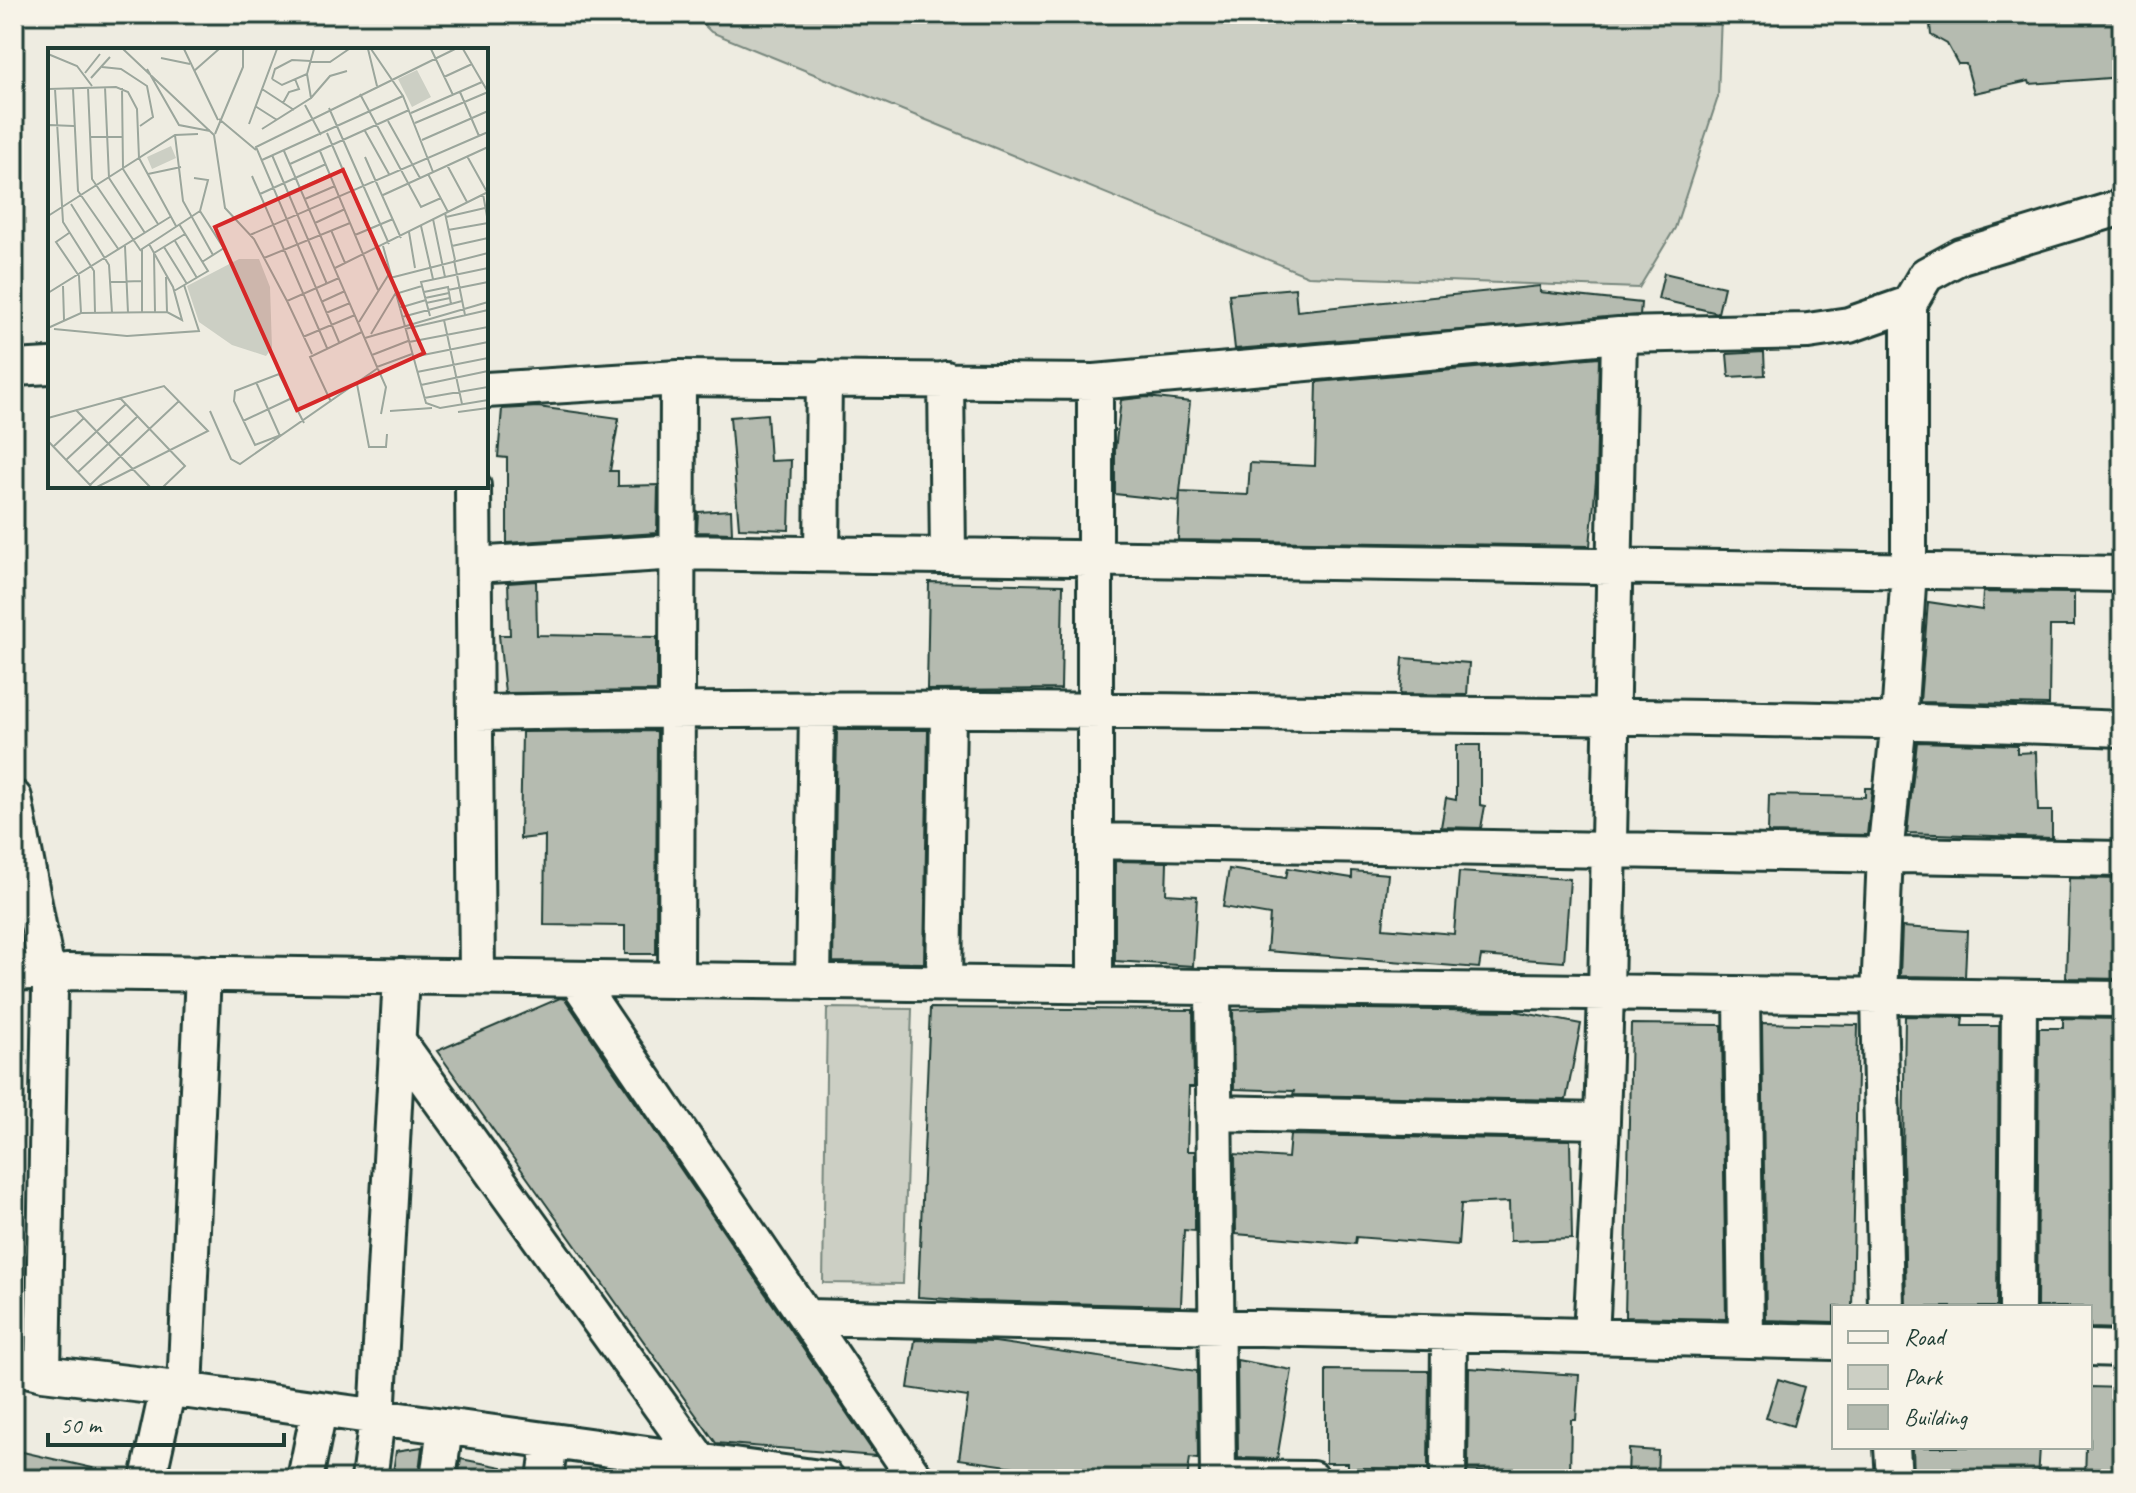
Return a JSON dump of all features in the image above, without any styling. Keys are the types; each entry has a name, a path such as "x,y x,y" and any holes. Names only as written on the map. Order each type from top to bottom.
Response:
{"street":[{"path":"1886,1305 1879,996 1885,855 1899,720 1909,570 1909,304 1926,275 1961,256 2122,207"},
{"path":"488,390 678,378 1095,382 1619,335 1808,331 1849,325 1909,304"},
{"path":"1591,1336 1606,992 1619,335"},
{"path":"14,368 48,366"},
{"path":"676,980 678,378"},
{"path":"822,554 824,378"},
{"path":"946,379 948,556"},
{"path":"1095,382 1095,986"},
{"path":"473,488 477,977"},
{"path":"474,565 678,552 2122,574"},
{"path":"475,713 677,709 1095,710 1899,720 2122,729"},
{"path":"813,982 817,709"},
{"path":"944,983 948,710"},
{"path":"14,798 37,978 28,1370 550,1441 699,1470 827,1479"},
{"path":"1095,841 2122,859"},
{"path":"37,978 56,978 66,972 203,973 2122,999"},
{"path":"148,1479 177,1389 203,973"},
{"path":"369,1479 377,1419 401,976"},
{"path":"576,979 916,1479"},
{"path":"1213,987 1218,1478 1312,1479"},
{"path":"1742,994 1746,1340"},
{"path":"2017,1305 2019,998"},
{"path":"398,1041 699,1470"},
{"path":"1214,1113 1602,1121"},
{"path":"807,1317 1832,1342"},
{"path":"1448,1479 1449,1333"},
{"path":"2092,1348 2122,1349"},
{"path":"305,1479 319,1410"},
{"path":"438,1479 445,1427"},
{"path":"545,1479 550,1441"},
{"path":"1892,1449 1894,1479"}],"green space":[{"path":"693,14 1721,14 1718,97 1675,228 1639,288 1308,276 711,32"},
{"path":"827,1008 912,1009 903,1284 823,1283"}],"building":[{"path":"1929,14 2122,14 2122,77 2030,84 2029,81 1974,93 1966,64 1958,64 1947,44 1931,35"},
{"path":"1664,273 1724,287 1718,313 1658,299"},
{"path":"1540,286 1540,292 1641,303 1640,315 1235,349 1229,294 1295,288 1297,311"},
{"path":"1764,352 1765,375 1729,377 1727,354"},
{"path":"1599,357 1596,480 1590,546 1178,540 1180,493 1179,501 1115,494 1115,450 1121,400 1147,397 1190,402 1180,492 1248,495 1250,463 1315,466 1317,382"},
{"path":"538,407 619,418 610,471 618,471 618,486 658,485 657,533 507,543 507,458 498,457 502,409"},
{"path":"767,414 770,461 791,460 789,530 739,528 730,417"},
{"path":"731,510 732,533 697,532 698,512"},
{"path":"536,581 537,635 657,637 657,691 505,693 499,635 510,635 508,583"},
{"path":"929,582 1063,585 1061,689 927,690"},
{"path":"1983,592 2074,593 2074,626 2050,626 2049,705 1920,702 1928,602 1982,610"},
{"path":"1403,658 1469,663 1467,695 1400,694"},
{"path":"837,730 928,730 924,963 833,962"},
{"path":"657,731 656,954 625,954 625,926 544,925 545,836 520,839 522,732"},
{"path":"1917,742 2017,745 2017,753 2036,752 2038,811 2052,811 2052,838 1907,833"},
{"path":"1456,745 1480,745 1480,805 1485,806 1481,828 1441,827 1446,798 1456,800"},
{"path":"1865,788 1872,788 1867,835 1768,833 1769,795 1865,797"},
{"path":"1115,861 1167,862 1166,894 1197,896 1193,966 1115,961"},
{"path":"1288,868 1352,878 1352,871 1388,874 1383,928 1454,934 1459,872 1570,879 1564,962 1481,956 1479,968 1267,951 1270,915 1223,907 1229,869 1286,878"},
{"path":"2069,878 2122,879 2122,979 2066,978"},
{"path":"1902,927 1967,931 1965,977 1900,976"},
{"path":"560,998 565,999 876,1456 716,1443 437,1051"},
{"path":"930,1008 1193,1010 1194,1087 1189,1087 1187,1151 1195,1151 1195,1231 1184,1230 1181,1306 918,1297"},
{"path":"1233,1010 1514,1011 1581,1024 1566,1100 1293,1095 1294,1091 1234,1089"},
{"path":"1905,1016 1963,1017 1962,1026 1999,1026 1997,1305 1906,1305 1903,1153"},
{"path":"2063,1018 2122,1019 2122,1329 2092,1328 2092,1305 2037,1305 2039,1028 2063,1028"},
{"path":"1762,1023 1858,1025 1852,1305 1832,1305 1832,1322 1766,1320"},
{"path":"1631,1024 1722,1025 1726,1319 1625,1317"},
{"path":"1290,1135 1570,1140 1572,1239 1510,1241 1509,1202 1461,1204 1458,1245 1356,1237 1355,1244 1236,1234 1235,1154 1288,1158"},
{"path":"915,1340 995,1342 1197,1371 1198,1459 1190,1458 1187,1479 1100,1479 959,1459 968,1397 908,1388"},
{"path":"1237,1360 1292,1370 1277,1459 1238,1458"},
{"path":"1469,1368 1579,1375 1576,1420 1571,1420 1570,1475 1468,1471"},
{"path":"1326,1370 1429,1371 1428,1469 1348,1468 1348,1463 1326,1463"},
{"path":"1778,1379 1804,1387 1793,1426 1766,1418"},
{"path":"2092,1387 2122,1388 2122,1479 2085,1479 2086,1449 2092,1449"},
{"path":"422,1447 418,1479 392,1479 396,1451"},
{"path":"1629,1449 1658,1451 1657,1479 1628,1477"},
{"path":"1913,1449 2040,1449 2038,1479 1914,1479"},
{"path":"14,1450 97,1469 96,1479 14,1479"},
{"path":"461,1459 502,1467 501,1479 458,1479"}]}
